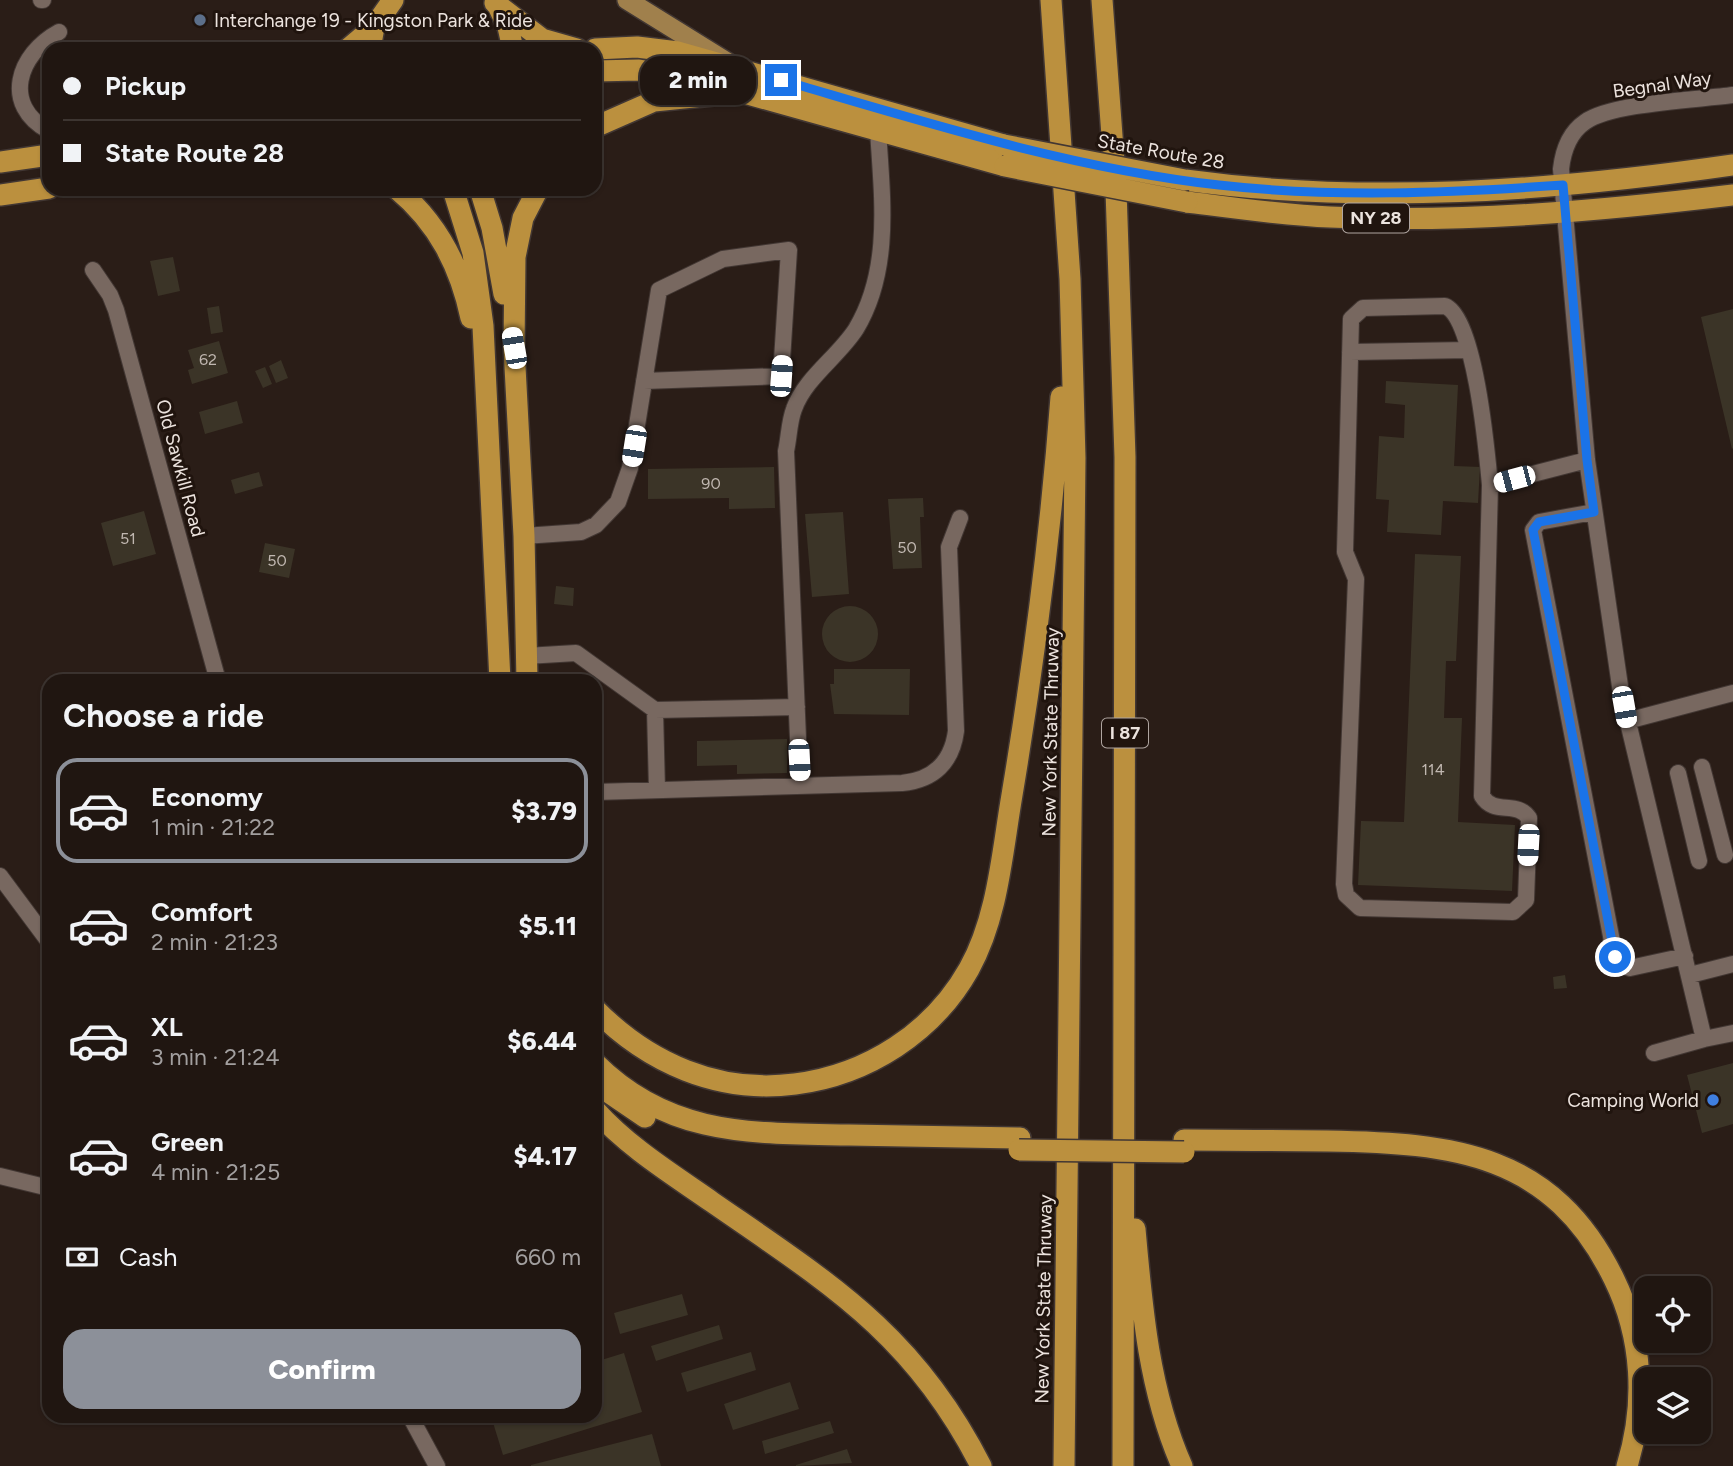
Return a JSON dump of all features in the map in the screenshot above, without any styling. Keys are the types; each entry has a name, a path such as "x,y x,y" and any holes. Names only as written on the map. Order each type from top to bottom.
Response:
{"highway":[{"name":"New York State Thruway","path":"1051,0 1070,279 1075,548 1064,1466"},
{"name":"I 87","path":"1102,0 1116,202 1124,444 1123,1466"},
{"path":"494,1 508,27 511,42"},
{"path":"494,1 542,39 553,42"},
{"path":"354,42 381,11"},
{"path":"372,42 381,11"},
{"name":"State Route 28","path":"602,49 657,49 737,67 1004,155 1187,202 1281,214 1368,218 1565,211 1733,195"},
{"name":"State Route 28","path":"602,71 658,72 751,94 878,131 1004,155 1185,180 1294,190 1401,192 1563,185 1733,166"},
{"path":"602,124 654,101 692,95 751,94"},
{"path":"0,162 42,156"},
{"path":"0,195 42,189"},
{"path":"404,196 434,227 454,261 471,316 488,412"},
{"path":"455,196 467,229 478,278 488,412 500,674"},
{"path":"482,196 492,228 514,348"},
{"path":"527,674 524,536 514,348 517,240 523,218 534,196"},
{"path":"602,1016 626,1038 682,1070 729,1083 782,1086 833,1076 889,1052 935,1014 969,968 991,912 1029,690 1054,491 1070,279"},
{"path":"602,1069 621,1085 665,1112 723,1130 1019,1144"},
{"path":"1123,1079 1139,1277 1149,1348 1160,1402 1182,1466"},
{"path":"602,1088 637,1113 688,1135 718,1142 778,1147 1019,1144 1433,1145 1458,1150 1503,1166 1561,1206 1593,1242 1607,1265 1628,1312 1640,1385 1634,1438 1627,1466"},
{"path":"602,1116 642,1152 821,1278 872,1318 934,1387 981,1466"},
{"path":"1184,1146 1431,1158 1486,1173 1536,1201 1583,1250 1596,1271 1616,1316 1622,1339 1627,1385 1622,1435 1614,1466"}],"main road":[{"path":"627,0 737,67"}],"street":[{"path":"44,42 59,32"},
{"path":"42,43 33,49 21,75 24,106 42,127"},
{"name":"Begnal Way","path":"1704,1039 1626,721 1587,460 1565,211 1563,154 1575,130 1585,121 1615,111 1733,95"},
{"path":"800,786 786,451 794,410 802,394 844,347 872,296 880,264 883,210 878,131"},
{"path":"524,536 580,532 596,525 618,502 630,468 659,290 723,259 789,250 781,376"},
{"name":"Old Sawkill Road","path":"93,270 110,295 116,310 216,674"},
{"path":"1445,306 1457,315 1469,349 1487,448 1490,485 1482,796 1487,804 1495,808 1525,811 1529,818 1526,900 1513,912 1360,908 1352,904 1346,895 1344,884 1356,579 1345,552 1350,352 1351,319 1363,308 1445,306"},
{"path":"1350,352 1469,349"},
{"path":"644,381 781,376 802,394"},
{"path":"1490,485 1587,460"},
{"path":"1594,512 1539,522 1533,530 1615,957 1619,964 1630,968 1685,956"},
{"path":"602,792 916,782 929,776 949,757 956,731 950,547 960,518"},
{"path":"526,656 576,653 655,710 797,707"},
{"path":"1626,721 1733,693"},
{"path":"655,710 657,790"},
{"path":"1702,767 1725,855"},
{"path":"1678,772 1699,861"},
{"path":"0,876 42,933"},
{"path":"1690,975 1733,964"},
{"path":"1654,1053 1733,1033"},
{"path":"0,1176 42,1186"},
{"path":"414,1423 437,1466"}],"building":[{"path":"173,257 180,291 158,296 150,261"},
{"path":"219,306 223,332 211,334 207,308"},
{"path":"1733,309 1733,448 1732,449 1701,317"},
{"path":"219,341 228,373 192,384 188,370 194,368 188,350"},
{"path":"281,360 288,378 276,383 269,366"},
{"path":"265,367 272,384 263,388 255,371"},
{"path":"1386,381 1458,385 1454,466 1480,467 1478,503 1443,501 1441,535 1387,532 1389,500 1376,499 1379,436 1404,438 1405,405 1385,403"},
{"path":"237,401 243,423 205,434 199,412"},
{"path":"774,467 775,508 729,509 729,498 648,499 648,469"},
{"path":"259,472 263,486 235,494 231,480"},
{"path":"923,498 924,517 920,517 922,568 893,569 888,499"},
{"path":"144,511 156,554 113,566 101,523"},
{"path":"843,512 849,594 812,597 805,514"},
{"path":"265,543 295,549 289,578 259,572"},
{"path":"1415,554 1461,556 1456,661 1446,661 1444,718 1462,718 1458,822 1515,825 1512,891 1358,885 1361,821 1404,822"},
{"path":"556,586 574,588 573,606 554,604"},
{"path":"850,606 861,608 870,614 876,623 876,645 870,654 861,660 850,662 839,660 830,654 824,645 822,634 824,623 830,614 839,608"},
{"path":"834,669 910,669 909,715 834,714 830,684 834,684"},
{"path":"787,739 787,773 737,774 737,765 697,766 697,741"},
{"path":"1565,975 1567,988 1554,989 1553,977"},
{"name":"Camping World","path":"1733,1063 1733,1124 1702,1133 1687,1075"},
{"path":"682,1294 688,1315 620,1334 614,1313"},
{"path":"719,1325 723,1339 656,1361 651,1346"},
{"path":"751,1352 756,1370 687,1392 681,1373"},
{"path":"624,1353 642,1412 503,1455 493,1423 602,1423 602,1360"},
{"path":"790,1382 799,1409 733,1430 724,1404"},
{"path":"830,1421 834,1433 765,1454 762,1441"},
{"path":"652,1434 661,1466 531,1466 531,1465"},
{"path":"847,1449 852,1463 796,1466 796,1465"}],"place":[{"name":"Interchange 19 - Kingston Park & Ride","path":"200,20"},
{"name":"Camping World","path":"1713,1100"}],"route":[{"path":"781,80 1004,145 1221,185 1294,190 1401,192 1487,191 1563,185 1594,512 1539,522 1533,530 1615,957"}]}
